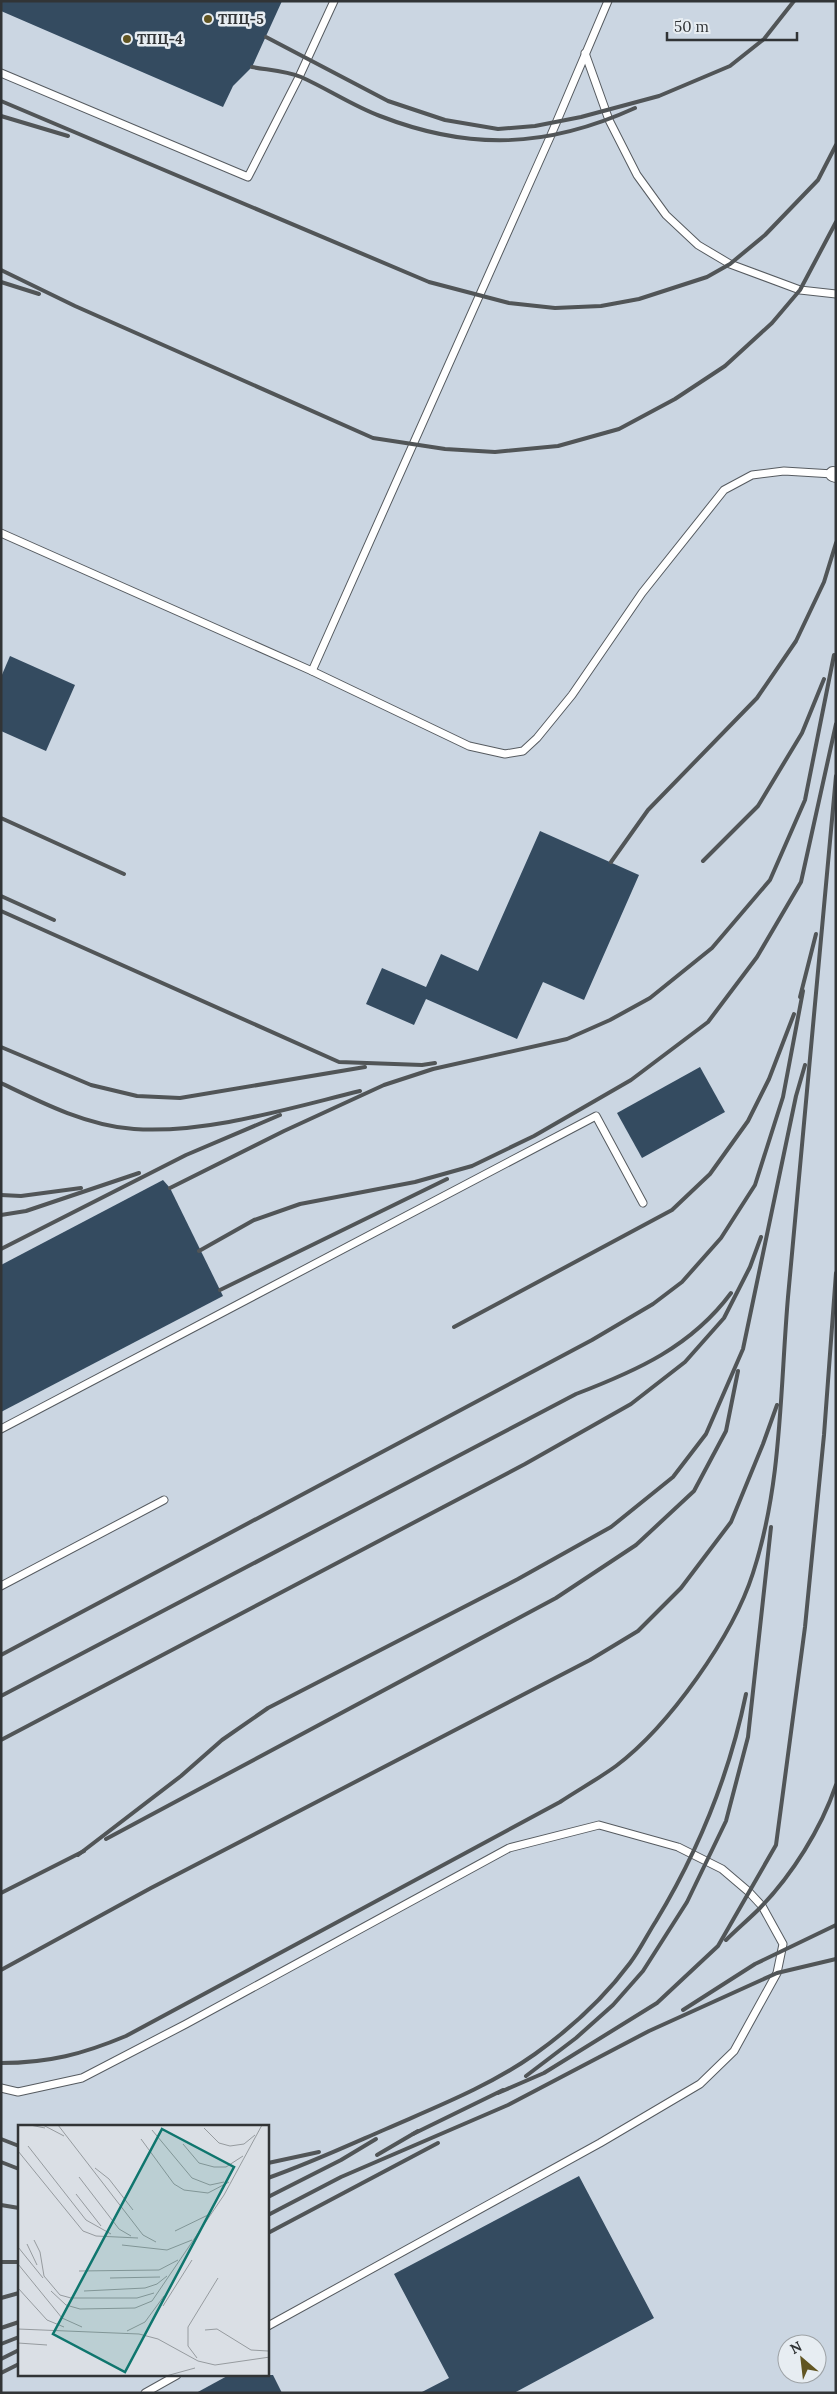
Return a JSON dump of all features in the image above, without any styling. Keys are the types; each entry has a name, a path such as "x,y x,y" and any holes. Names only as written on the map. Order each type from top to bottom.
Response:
{"lane":[{"path":"1,73 248,177 299,77 334,1"},
{"path":"312,671 547,144 608,1"},
{"path":"585,53 609,120 637,175 666,214 698,245 730,264 800,290 836,294"},
{"path":"1,533 312,671 469,746 504,754 524,751 572,695 642,593 724,490 752,475 784,471 834,474"},
{"path":"1,1429 596,1116 643,1203"},
{"path":"1,1586 164,1500"},
{"path":"1,2088 18,2092 82,2078 186,2024 509,1848 599,1825 693,1853 722,1869 762,1906 783,1944 777,1973 734,2052 700,2084 600,2143 269,2325"},
{"path":"145,2393 175,2376"}],"shaded area":[{"path":"1,1 836,1 836,2393 1,2393"}],"building":[{"name":"ТПЦ-4","path":"1,1 282,1 252,67 233,86 223,107 1,11"},
{"path":"10,656 75,685 46,751 1,731 1,677"},
{"path":"540,831 639,875 584,1000 543,982 517,1039 426,999 414,1025 366,1004 382,968 426,987 441,954 478,971"},
{"path":"700,1067 725,1112 642,1158 617,1113"},
{"path":"163,1180 170,1188 223,1296 1,1412 1,1265"},
{"path":"579,2176 654,2318 514,2393 420,2393 449,2378 394,2274"},
{"path":"273,2375 282,2393 196,2393 227,2376"}],"railway":[{"path":"266,37 388,101 445,120 498,129 535,126 581,117 659,96 730,66 764,39 794,1"},
{"path":"252,67 301,77 370,112 413,127 445,135 477,139 508,140 571,131 635,108"},
{"path":"1,101 429,282 509,303 555,308 601,306 639,299 707,277 730,264 765,235 818,180 836,145"},
{"path":"1,116 68,136"},
{"path":"1,270 75,306 373,438 445,449 495,452 558,446 619,429 675,399 725,366 772,323 800,290 836,222"},
{"path":"1,282 39,294"},
{"path":"611,862 648,810 757,698 796,641 824,582 836,543"},
{"path":"170,1188 284,1131 384,1085 433,1069 567,1039 610,1020 650,998 712,948 770,880 805,800 834,655"},
{"path":"703,861 758,806 802,733 824,679"},
{"path":"199,1251 254,1220 300,1204 415,1182 472,1166 534,1136 631,1080 708,1022 757,957 801,882 836,724"},
{"path":"1,2063 18,2063 65,2056 95,2048 126,2036 560,1802 609,1771 636,1749 677,1704 715,1651 744,1598 753,1573 763,1539 775,1471 788,1297 836,776"},
{"path":"1,818 124,874"},
{"path":"1,896 54,920"},
{"path":"1,911 339,1062 422,1065 435,1063"},
{"path":"800,997 816,934"},
{"path":"1,1655 592,1340 653,1304 682,1282 721,1238 755,1185 783,1097 803,991"},
{"path":"454,1327 672,1210 710,1174 748,1121 769,1079 794,1014"},
{"path":"1,1047 91,1085 137,1096 180,1098 365,1067"},
{"path":"78,1855 181,1776 222,1740 268,1708 518,1579 611,1527 673,1477 706,1434 743,1349 796,1096 805,1065"},
{"path":"1,1083 49,1106 100,1123 134,1129 162,1130 219,1124 277,1112 360,1091"},
{"path":"1,1249 186,1155 280,1115"},
{"path":"1,1215 26,1211 139,1173"},
{"path":"220,1290 447,1179"},
{"path":"1,1195 21,1196 81,1188"},
{"path":"1,1740 525,1464 631,1404 685,1362 724,1318 750,1267 761,1237"},
{"path":"498,2093 544,2073 657,2003 718,1946 776,1845 805,1627 824,1435 836,1273"},
{"path":"1,1696 576,1394 620,1376 661,1355 680,1343 698,1328 731,1293"},
{"path":"106,1839 556,1598 636,1545 694,1491 726,1431 738,1371"},
{"path":"1,1970 151,1888 590,1660 638,1631 681,1588 731,1522 777,1405"},
{"path":"526,2076 576,2038 613,2005 643,1971 687,1902 726,1821 748,1737 771,1527"},
{"path":"269,2178 313,2161 462,2095 500,2076 535,2054 598,2001 637,1953 686,1867 711,1812 731,1754 746,1694"},
{"path":"726,1940 772,1895 794,1866 814,1835 836,1785"},
{"path":"1,1893 84,1851"},
{"path":"683,2010 755,1964 836,1925"},
{"path":"269,2214 341,2177 508,2105 649,2031 777,1973 836,1959"},
{"path":"413,2134 503,2090"},
{"path":"377,2155 418,2131"},
{"path":"1,2139 18,2146"},
{"path":"269,2196 341,2160 376,2139"},
{"path":"269,2232 438,2143"},
{"path":"269,2163 319,2152"},
{"path":"1,2162 18,2169"},
{"path":"1,2205 18,2208"},
{"path":"1,2262 18,2262"},
{"path":"1,2298 18,2293"},
{"path":"1,2328 18,2322"},
{"path":"1,2344 18,2337"},
{"path":"1,2359 18,2350"},
{"path":"1,2373 18,2364"}],"place":[{"name":"ТПЦ-5","path":"208,19"},
{"name":"ТПЦ-4","path":"127,39"}]}
